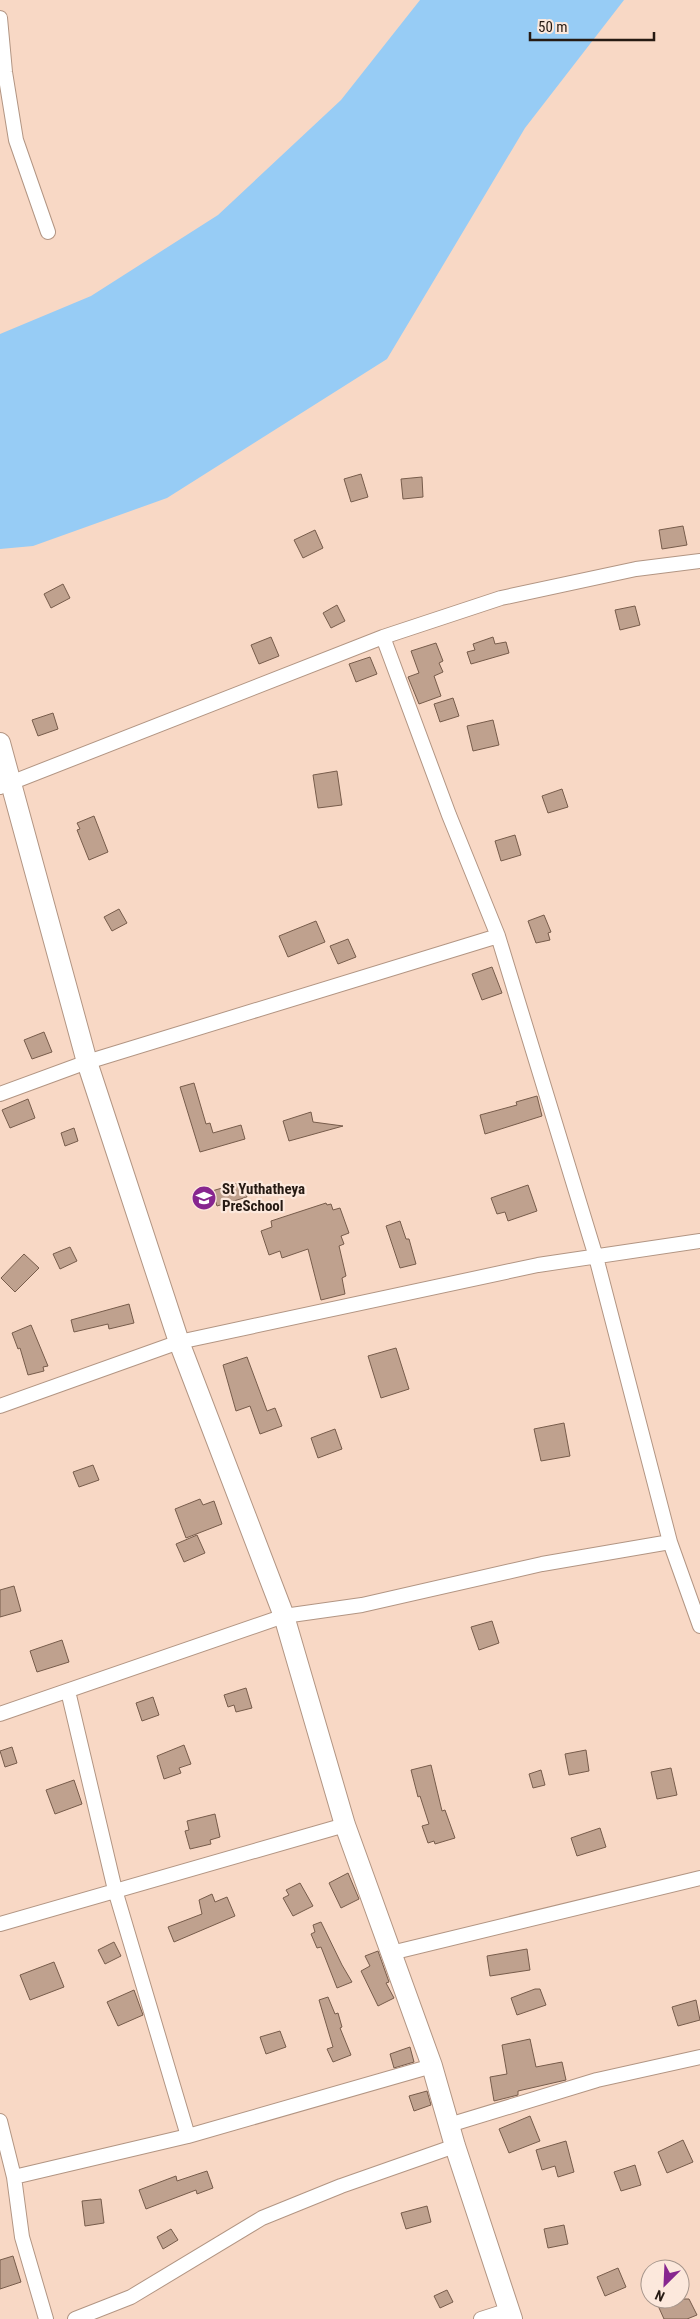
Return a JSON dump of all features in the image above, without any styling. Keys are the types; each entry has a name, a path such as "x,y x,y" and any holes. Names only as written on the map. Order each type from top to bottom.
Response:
{"street":[{"path":"0,18 5,72 16,140 48,232"},
{"path":"5,784 383,637 501,598 636,569 700,561"},
{"path":"383,637 449,815 498,936 596,1258 670,1542 700,1626"},
{"path":"0,743 5,784 87,1062 179,1342 284,1616 345,1825 432,2066 455,2146 511,2315 480,2319"},
{"path":"0,1094 87,1062 498,936"},
{"path":"0,1406 179,1342 538,1265 596,1258 700,1241"},
{"path":"0,1714 284,1616 362,1605 542,1564 670,1542"},
{"path":"68,1691 115,1890 188,2136"},
{"path":"0,1924 345,1825"},
{"path":"391,1953 700,1878"},
{"path":"449,2125 597,2080 700,2057"},
{"path":"14,2177 188,2136 432,2066"},
{"path":"0,2121 14,2177 22,2237 46,2319"},
{"path":"75,2319 131,2297 262,2218 341,2186 455,2146"}],"water":[{"path":"420,0 624,0 525,128 387,359 167,498 33,546 0,549 0,334 91,296 218,215 341,100"}],"building":[{"path":"361,474 368,497 351,502 344,479"},
{"path":"422,477 423,497 403,499 401,479"},
{"path":"683,526 687,545 662,549 659,530"},
{"path":"315,530 323,548 303,558 294,540"},
{"path":"63,584 70,598 51,608 44,594"},
{"path":"337,605 345,621 331,628 323,613"},
{"path":"635,606 640,625 620,630 615,610"},
{"path":"271,637 279,656 259,664 251,645"},
{"path":"493,637 495,644 506,642 509,653 471,664 467,652 475,650 473,644"},
{"path":"436,643 443,661 439,663 443,672 434,676 441,696 419,704 408,677 419,673 411,651"},
{"path":"370,657 377,674 356,682 349,664"},
{"path":"453,698 459,716 440,722 434,704"},
{"path":"53,713 58,729 38,736 32,720"},
{"path":"493,720 499,745 473,751 467,726"},
{"path":"337,771 342,805 318,808 313,775"},
{"path":"562,789 568,807 548,813 542,796"},
{"path":"94,816 108,852 89,860 77,830 80,829 77,823"},
{"path":"515,835 521,855 501,861 495,841"},
{"path":"119,909 127,923 112,931 104,917"},
{"path":"544,915 551,932 548,933 550,940 536,943 528,921"},
{"path":"316,921 325,942 288,957 279,936"},
{"path":"348,939 356,957 338,964 330,946"},
{"path":"492,967 502,993 482,1000 472,974"},
{"path":"44,1032 52,1052 32,1059 24,1040"},
{"path":"194,1083 206,1124 210,1123 213,1133 241,1125 245,1139 200,1152 180,1087"},
{"path":"537,1096 542,1116 485,1134 480,1115 517,1105 516,1102"},
{"path":"28,1099 35,1118 10,1128 2,1110"},
{"path":"311,1112 313,1122 343,1126 289,1141 283,1121"},
{"path":"74,1128 78,1141 65,1146 61,1133"},
{"path":"242,1182 247,1197 217,1206 212,1191"},
{"path":"528,1185 537,1211 508,1221 505,1212 497,1214 491,1198"},
{"path":"326,1203 327,1205 331,1204 333,1210 340,1208 349,1233 341,1236 344,1244 339,1246 346,1276 342,1278 345,1294 321,1300 308,1249 282,1258 280,1251 269,1255 261,1231 272,1227 271,1221"},
{"path":"400,1221 406,1239 409,1239 416,1264 400,1268 386,1226"},
{"path":"70,1247 77,1261 60,1269 53,1254"},
{"path":"24,1254 39,1268 15,1292 1,1278"},
{"path":"129,1304 134,1323 109,1329 108,1324 74,1332 71,1320"},
{"path":"31,1325 48,1366 43,1367 44,1371 28,1375 20,1348 18,1349 12,1333"},
{"path":"396,1348 409,1389 381,1398 368,1356"},
{"path":"247,1357 267,1411 275,1408 282,1426 260,1434 250,1406 236,1411 223,1365"},
{"path":"564,1423 570,1456 541,1461 534,1429"},
{"path":"335,1429 342,1449 318,1458 311,1438"},
{"path":"93,1465 99,1480 79,1487 73,1472"},
{"path":"200,1499 203,1505 214,1501 222,1524 186,1538 175,1509"},
{"path":"197,1535 205,1553 184,1562 176,1544"},
{"path":"14,1586 21,1611 0,1617 0,1590"},
{"path":"492,1621 499,1643 479,1650 471,1627"},
{"path":"62,1640 69,1662 37,1672 30,1651"},
{"path":"246,1688 252,1708 236,1712 234,1705 228,1707 224,1695"},
{"path":"153,1697 159,1715 142,1721 136,1703"},
{"path":"184,1745 191,1764 179,1768 181,1773 164,1779 157,1756"},
{"path":"12,1747 17,1763 5,1767 0,1751"},
{"path":"586,1750 589,1771 569,1775 565,1754"},
{"path":"431,1765 442,1811 445,1810 455,1838 435,1844 434,1841 428,1843 422,1826 429,1824 420,1796 418,1797 411,1770"},
{"path":"671,1768 677,1795 657,1799 651,1772"},
{"path":"541,1770 545,1785 533,1788 529,1774"},
{"path":"74,1780 82,1804 55,1814 46,1790"},
{"path":"215,1814 220,1837 210,1840 211,1844 190,1849 185,1831 189,1830 187,1821"},
{"path":"600,1828 606,1847 577,1856 571,1838"},
{"path":"348,1873 359,1899 341,1908 329,1883"},
{"path":"300,1883 313,1906 293,1916 283,1898 289,1895 286,1890"},
{"path":"212,1894 215,1902 227,1897 235,1916 174,1942 168,1927 202,1914 199,1900"},
{"path":"321,1922 352,1982 337,1988 321,1947 317,1948 311,1934 315,1932 313,1925"},
{"path":"114,1942 121,1956 105,1964 98,1950"},
{"path":"527,1949 530,1970 490,1976 487,1956"},
{"path":"378,1951 389,1982 386,1983 394,1998 378,2006 361,1971 370,1966 365,1956"},
{"path":"54,1962 64,1987 30,2000 20,1975"},
{"path":"540,1989 546,2005 517,2015 511,1998"},
{"path":"134,1990 143,2015 118,2026 107,2002"},
{"path":"328,1997 335,2014 338,2013 342,2027 340,2028 351,2055 333,2062 327,2049 333,2047 319,2000"},
{"path":"696,2000 700,2020 678,2026 672,2007"},
{"path":"280,2031 286,2047 266,2054 260,2037"},
{"path":"530,2039 536,2067 562,2062 566,2080 518,2091 518,2095 494,2101 490,2077 507,2074 502,2045"},
{"path":"410,2047 414,2062 394,2068 390,2054"},
{"path":"427,2091 431,2105 414,2111 409,2096"},
{"path":"530,2116 540,2141 509,2153 499,2129"},
{"path":"683,2140 693,2162 667,2173 658,2152"},
{"path":"566,2141 574,2172 558,2177 555,2166 542,2170 536,2150"},
{"path":"635,2165 641,2185 621,2191 614,2172"},
{"path":"207,2171 213,2188 197,2194 196,2190 146,2209 139,2190 176,2176 177,2181"},
{"path":"101,2199 104,2223 85,2226 82,2201"},
{"path":"427,2206 431,2222 406,2229 401,2213"},
{"path":"564,2225 568,2244 548,2248 544,2229"},
{"path":"171,2229 178,2240 163,2249 157,2237"},
{"path":"13,2256 21,2282 0,2289 0,2260"},
{"path":"618,2268 626,2287 605,2296 597,2277"},
{"path":"447,2290 453,2302 440,2308 434,2296"},
{"path":"690,2301 697,2315 687,2319 664,2319 660,2309 690,2309"}],"place":[{"name":"St Yuthatheya PreSchool","path":"204,1198"}]}
